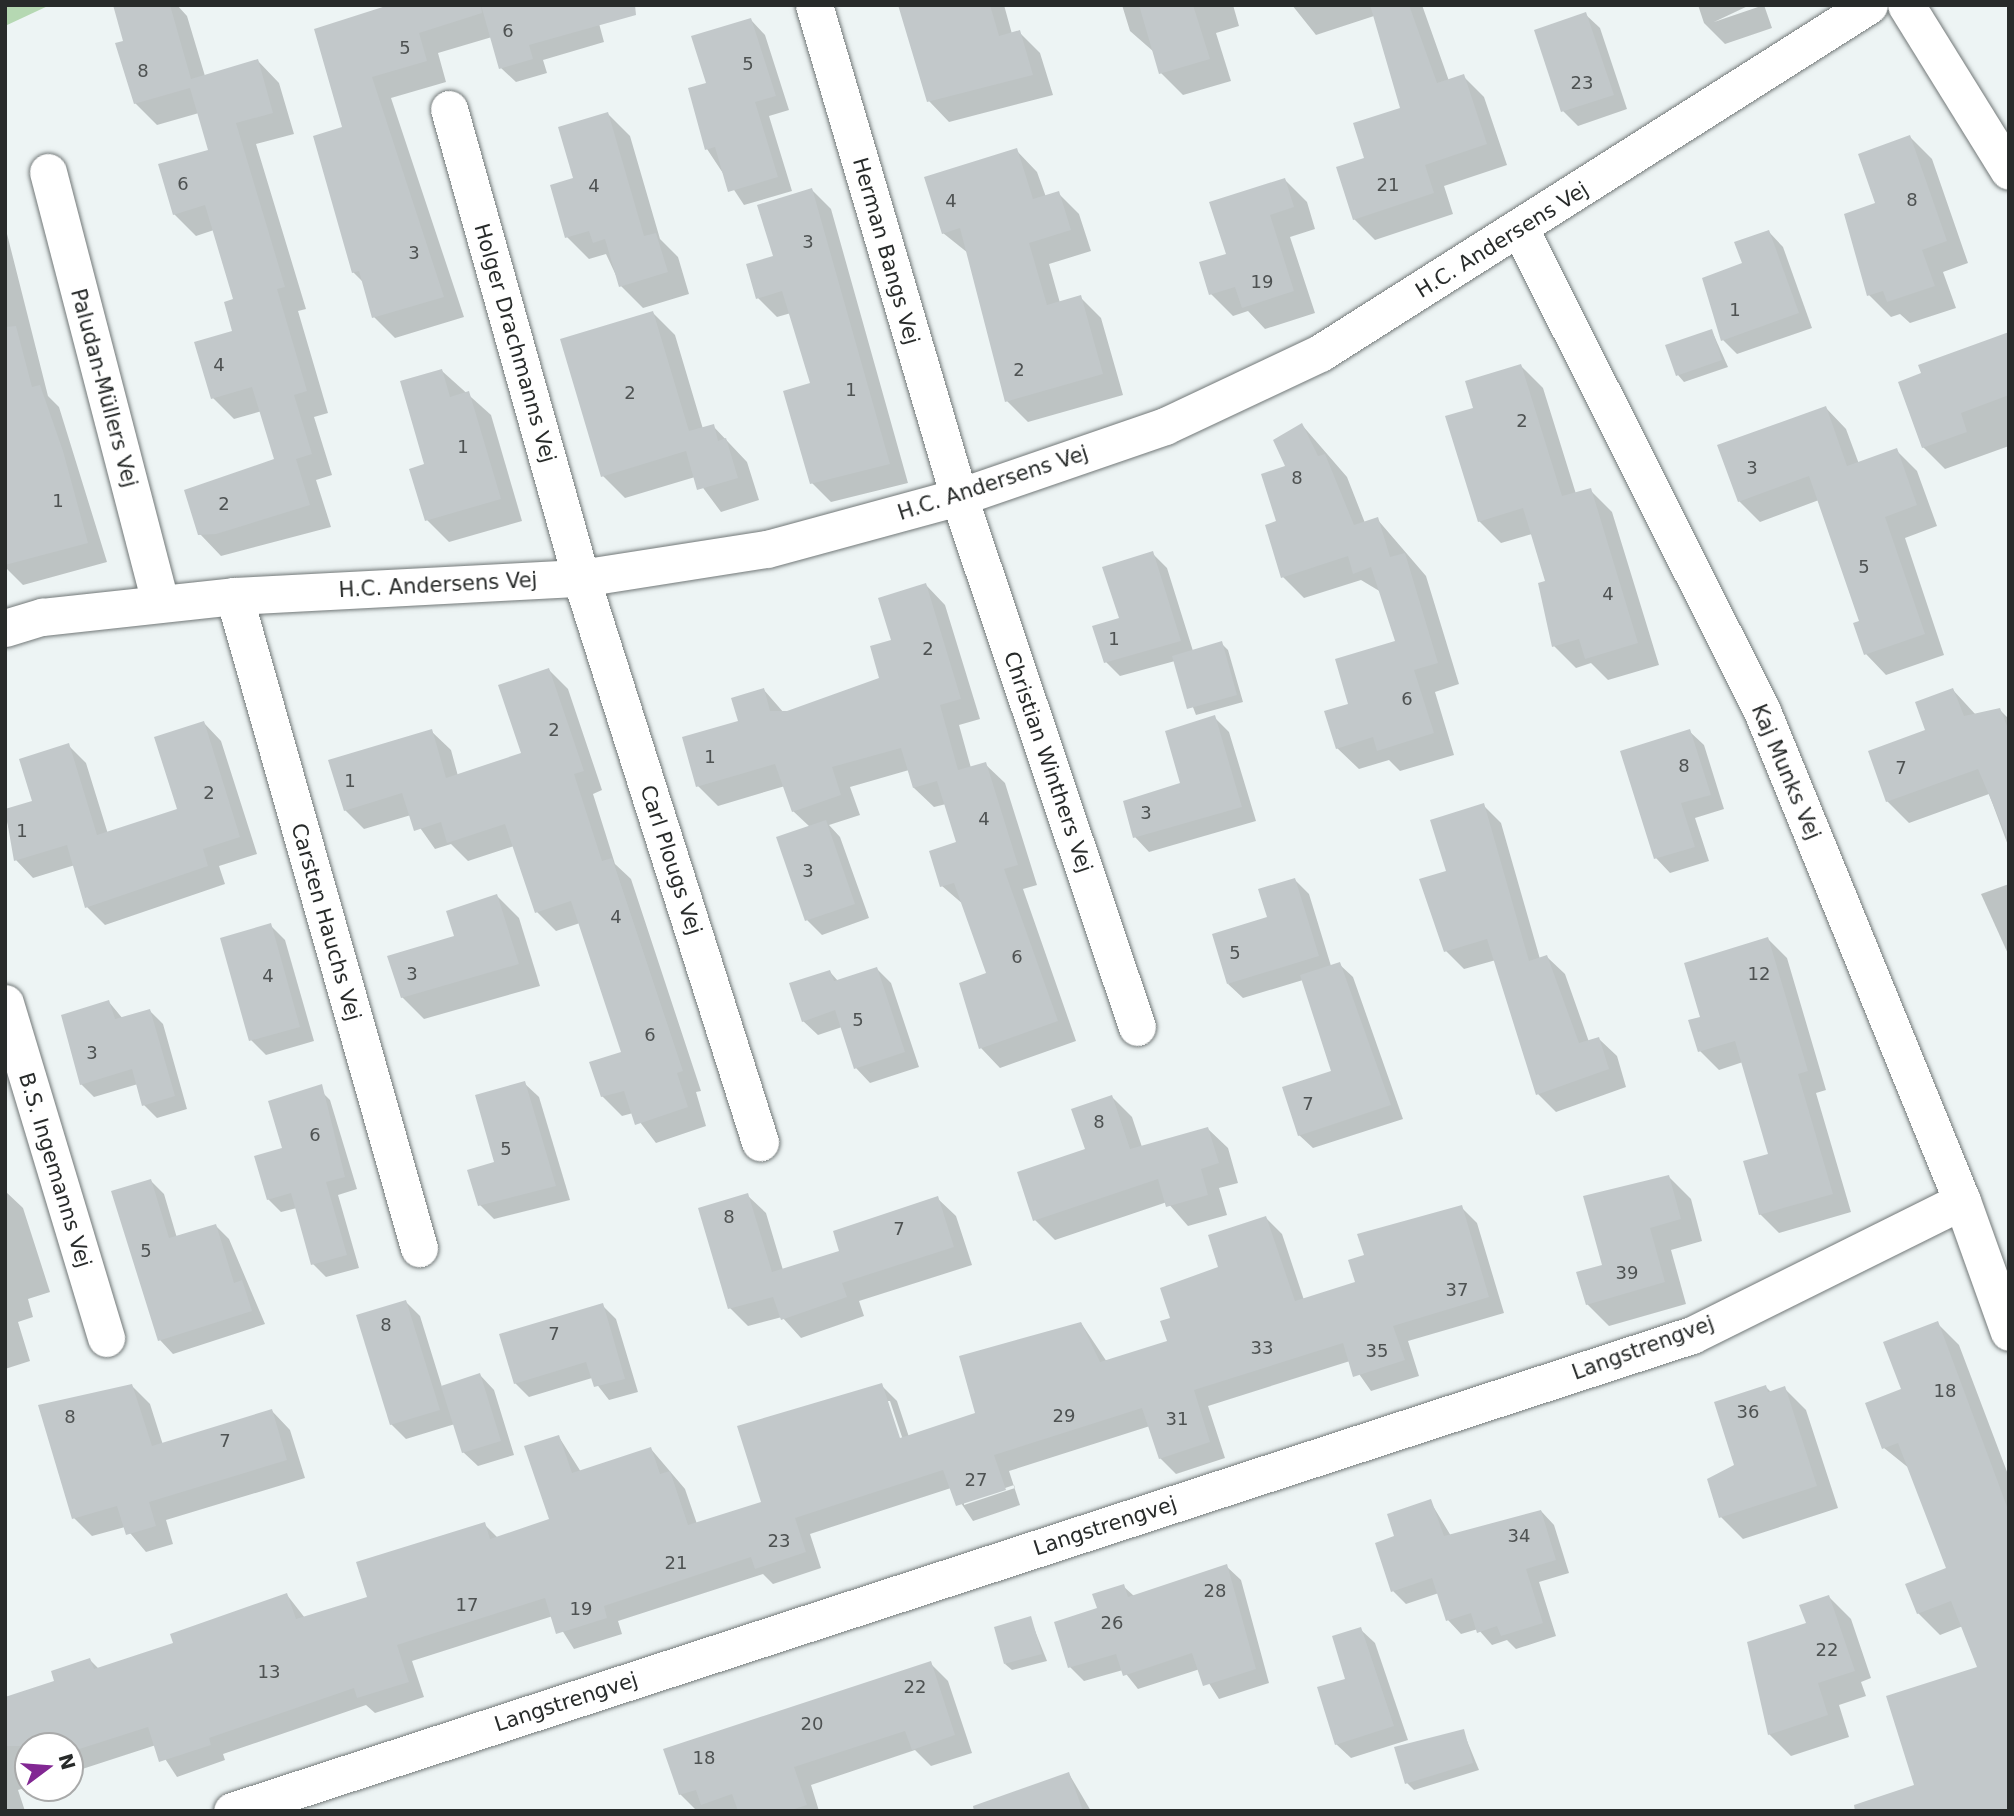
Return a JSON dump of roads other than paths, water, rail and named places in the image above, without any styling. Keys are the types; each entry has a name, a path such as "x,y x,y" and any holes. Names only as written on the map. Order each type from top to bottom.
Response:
{"street":[{"name":"Herman Bangs Vej","path":"814,5 959,497"},
{"name":"H.C. Andersens Vej","path":"5,628 160,603 234,596 581,578 766,549 959,497 1165,426 1320,353 1521,230 1869,5"},
{"path":"1906,5 2009,171"},
{"name":"Holger Drachmanns Vej","path":"449,109 581,578"},
{"name":"Paludan-Müllers Vej","path":"48,172 160,603"},
{"name":"Kaj Munks Vej","path":"1521,230 1762,711 1962,1201 2009,1332"},
{"name":"Christian Winthers Vej","path":"959,497 1137,1027"},
{"name":"Carl Plougs Vej","path":"581,578 760,1142"},
{"name":"Carsten Hauchs Vej","path":"234,596 419,1248"},
{"name":"B.S. Ingemanns Vej","path":"5,1003 106,1338"},
{"name":"Langstrengvej","path":"232,1811 1692,1335 1962,1201"}]}
